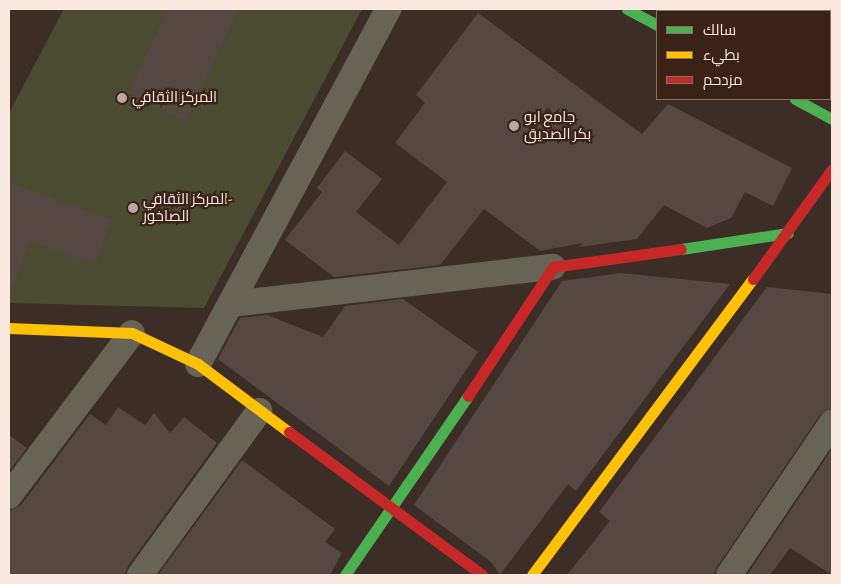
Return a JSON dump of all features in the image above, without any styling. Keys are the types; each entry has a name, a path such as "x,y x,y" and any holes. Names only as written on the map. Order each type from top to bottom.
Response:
{"street":[{"path":"198,364 388,9"},
{"path":"628,9 656,24"},
{"path":"797,100 832,119"},
{"path":"532,575 788,233 832,169"},
{"path":"230,304 553,267 788,233"},
{"path":"345,575 394,508 553,267"},
{"path":"9,328 132,333 198,364 482,575"},
{"path":"9,496 132,333"},
{"path":"140,575 259,411"},
{"path":"729,575 832,424"}],"green space":[{"name":"المركز الثقافي- الصاخور","path":"64,9 362,9 204,308 9,303 9,113"}],"building":[{"path":"168,9 239,9 186,121 128,94"},
{"path":"478,13 642,134 668,104 792,168 773,206 745,192 731,218 707,228 664,205 637,239 579,247 583,243 540,251 484,209 440,265 334,277 285,240 322,192 317,188 345,151 382,179 356,212 399,245 447,182 395,143 425,103 416,95"},
{"path":"9,182 112,220 95,265 30,241 12,289 9,289"},
{"path":"621,273 730,284 576,491 568,484 500,575 491,562 414,505 562,281"},
{"path":"767,287 832,294 832,408 820,415 717,567 714,575 567,575 610,521 599,512"},
{"path":"403,299 478,352 389,486 218,359 240,318 267,315 323,337 345,306"},
{"path":"118,407 145,425 154,413 170,433 184,417 217,443 128,566 125,575 9,575 9,511 21,505 90,414 106,425"},
{"path":"9,435 27,448 9,471"},
{"path":"832,449 832,575 790,548 770,575 747,575"},
{"path":"242,460 335,529 325,542 342,553 330,575 158,575"}],"traffic: fast":[{"path":"627,9 656,24"},
{"path":"797,100 832,119"},
{"path":"681,249 788,233"},
{"path":"345,575 468,396"}],"traffic: slow":[{"path":"532,575 753,279"},
{"path":"9,328 132,333 198,364 289,432"}],"traffic: jam":[{"path":"753,279 832,169"},
{"path":"468,396 553,267 681,249"},
{"path":"289,432 482,575"}],"place":[{"name":"المركز الثقافي","path":"122,98"},
{"name":"جامع ابو بكر الصديق","path":"514,126"},
{"name":"المركز الثقافي- الصاخور","path":"133,208"}]}
